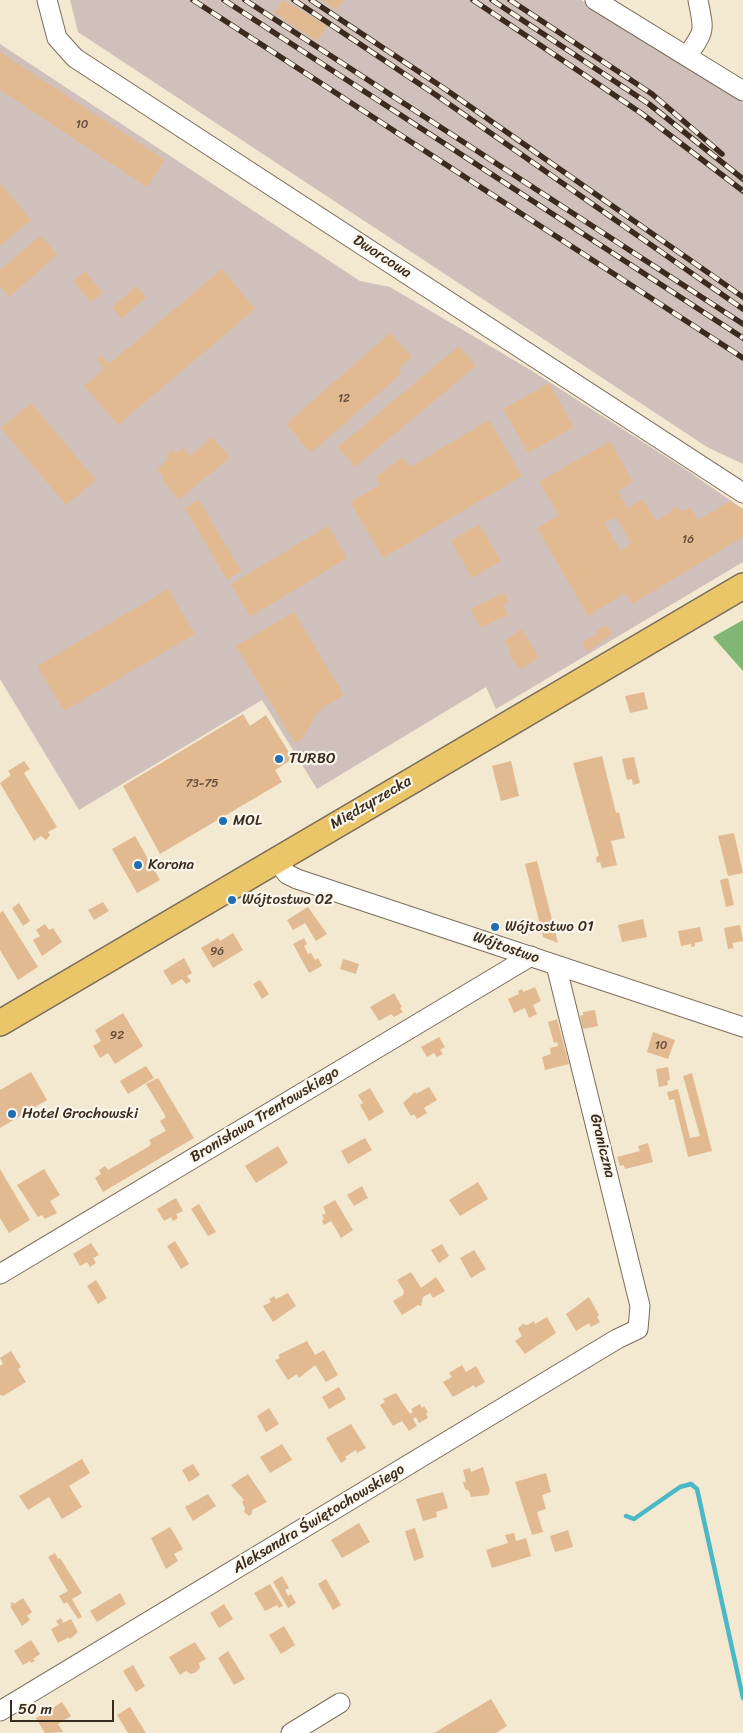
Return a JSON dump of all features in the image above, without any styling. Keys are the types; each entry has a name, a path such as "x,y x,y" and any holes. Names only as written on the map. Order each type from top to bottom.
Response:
{"main road":[{"name":"Międzyrzecka","path":"0,1023 743,586"}],"street":[{"name":"Dworcowa","path":"47,0 57,38 75,58 743,493"},
{"path":"595,0 743,91"},
{"path":"687,56 704,27 698,0"},
{"name":"Wójtostwo","path":"275,860 287,874 297,879 743,1028"},
{"name":"Bronisława Trentowskiego","path":"0,1274 531,956"},
{"name":"Graniczna","path":"556,965 640,1306 638,1329"},
{"name":"Aleksandra Świętochowskiego","path":"0,1711 617,1339 638,1329"},
{"path":"291,1733 340,1703"}],"shaded area":[{"path":"70,0 581,0 743,103 743,464 707,447 78,32"},
{"path":"0,44 360,281 390,287 529,369 685,469 743,509 743,562 496,709 486,687 317,789 262,700 79,810 0,679"}],"green space":[{"path":"743,620 743,671 713,637"}],"building":[{"path":"283,0 327,26 317,41 274,13"},
{"path":"321,0 344,0 337,10"},
{"path":"0,52 165,160 147,187 0,90"},
{"path":"0,183 31,220 0,246"},
{"path":"41,235 57,255 9,297 0,286 0,270"},
{"path":"222,269 255,309 118,425 84,386 104,369 96,359 101,355 109,364"},
{"path":"85,271 103,293 91,302 73,281"},
{"path":"137,286 146,298 121,319 112,307"},
{"path":"390,333 412,357 398,369 402,373 311,453 286,424"},
{"path":"459,346 476,366 355,467 338,447"},
{"path":"549,383 574,427 528,453 503,409"},
{"path":"31,403 96,480 66,505 1,428"},
{"path":"489,420 522,476 383,558 350,502 380,485 376,477 402,457 410,467"},
{"path":"212,437 230,457 179,500 162,479 164,478 157,469 169,459 166,456 172,450 176,453 183,448 190,456"},
{"path":"610,441 633,482 618,491 628,508 643,499 656,521 671,512 674,507 683,511 690,508 698,520 730,501 743,509 743,537 632,604 625,593 588,616 537,528 559,515 539,482","holes":["616,517 631,543 621,551 604,523"]},
{"path":"199,500 241,571 227,580 185,508"},
{"path":"479,524 501,561 472,578 451,541"},
{"path":"328,526 347,558 250,617 231,584"},
{"path":"168,589 195,634 64,711 37,666"},
{"path":"504,593 509,602 503,604 508,615 480,628 471,609"},
{"path":"294,612 344,695 318,711 303,738 295,743 236,646"},
{"path":"607,625 612,634 587,652 582,643 597,634 596,631"},
{"path":"522,629 539,657 520,670 508,653 511,650 504,642"},
{"path":"644,692 648,709 630,713 625,696"},
{"path":"243,714 250,726 266,715 293,759 275,770 282,782 160,854 123,786"},
{"path":"602,756 616,813 619,812 625,838 611,841 617,865 602,868 600,862 597,863 596,857 599,856 573,763"},
{"path":"634,757 640,783 633,785 632,779 627,780 622,759"},
{"path":"24,761 30,769 24,773 57,827 48,832 50,835 46,840 41,836 34,841 0,783 11,775 8,771"},
{"path":"511,761 519,796 501,801 492,766"},
{"path":"734,833 743,873 728,876 718,836"},
{"path":"135,836 160,880 137,893 112,849"},
{"path":"537,861 558,943 543,937 525,864"},
{"path":"728,878 734,905 726,907 720,880"},
{"path":"103,902 109,911 94,920 88,910"},
{"path":"19,903 30,921 23,926 12,908"},
{"path":"308,907 327,934 316,941 305,923 293,930 287,920"},
{"path":"3,911 38,967 18,980 0,950 0,913"},
{"path":"643,919 647,937 622,942 618,925"},
{"path":"45,924 49,930 53,928 62,942 42,956 33,940 40,936 36,930"},
{"path":"740,925 743,941 732,943 734,948 728,949 724,928"},
{"path":"700,927 703,941 695,943 695,946 691,947 691,944 681,946 678,931"},
{"path":"233,933 243,950 213,968 201,948 218,938 220,941"},
{"path":"304,938 307,944 304,946 308,954 311,953 315,960 318,958 322,966 309,973 293,944"},
{"path":"184,958 192,973 187,976 191,981 186,984 182,979 172,985 163,971"},
{"path":"343,959 359,964 356,974 340,969"},
{"path":"260,980 269,994 262,999 253,984"},
{"path":"535,987 541,1001 533,1005 537,1014 529,1018 525,1008 514,1013 508,999 519,994 518,991 522,989 523,992"},
{"path":"394,993 403,1012 394,1017 391,1014 379,1021 370,1007"},
{"path":"595,1010 598,1026 583,1029 580,1016 583,1015 583,1012"},
{"path":"123,1013 143,1046 115,1064 108,1053 100,1058 93,1046 101,1041 95,1030"},
{"path":"557,1019 569,1064 545,1070 542,1057 551,1054 550,1048 558,1046 557,1042 554,1043 548,1022"},
{"path":"653,1032 675,1040 668,1059 647,1052"},
{"path":"439,1037 445,1047 440,1050 443,1054 437,1057 434,1053 427,1057 421,1047"},
{"path":"146,1066 154,1078 128,1094 120,1081"},
{"path":"668,1067 670,1080 667,1081 668,1085 659,1087 656,1069"},
{"name":"Hotel Grochowski","path":"31,1072 47,1100 0,1128 0,1090"},
{"path":"692,1073 712,1151 688,1157 674,1099 669,1100 667,1092 678,1089 690,1138 700,1136 683,1076"},
{"path":"158,1078 194,1138 103,1192 95,1178 101,1174 99,1170 105,1166 108,1170 148,1147 151,1144 149,1140 166,1131 160,1121 166,1117 146,1084"},
{"path":"429,1087 437,1100 424,1108 427,1113 417,1119 414,1114 411,1116 403,1103 415,1092 416,1094"},
{"path":"370,1088 384,1112 369,1121 360,1105 363,1103 358,1095"},
{"path":"365,1138 372,1150 348,1164 341,1151"},
{"path":"648,1143 653,1162 625,1169 624,1165 620,1166 617,1157 640,1151 638,1146"},
{"path":"278,1146 288,1163 256,1183 245,1166"},
{"path":"0,1169 30,1220 9,1233 0,1218"},
{"path":"44,1169 60,1195 50,1201 57,1213 45,1219 42,1215 38,1217 17,1185"},
{"path":"478,1182 488,1199 460,1216 449,1200"},
{"path":"362,1186 368,1198 354,1206 347,1195"},
{"path":"176,1198 183,1211 176,1214 178,1218 173,1221 171,1217 164,1221 157,1209"},
{"path":"335,1200 353,1230 341,1238 331,1221 324,1225 322,1221 324,1219 322,1215 326,1213 323,1207"},
{"path":"199,1204 216,1232 208,1236 191,1209"},
{"path":"175,1241 189,1264 181,1269 167,1246"},
{"path":"91,1243 99,1255 93,1258 96,1263 90,1267 87,1262 80,1266 73,1254"},
{"path":"442,1244 449,1256 439,1263 431,1250"},
{"path":"474,1250 486,1269 471,1278 460,1258"},
{"path":"411,1272 421,1288 436,1277 445,1291 433,1298 430,1293 423,1297 421,1306 418,1305 402,1315 393,1301 403,1295 404,1291 397,1280"},
{"path":"96,1280 107,1298 98,1304 87,1286"},
{"path":"288,1293 296,1306 273,1322 263,1306 271,1302 269,1299 274,1296 276,1299"},
{"path":"589,1297 599,1315 597,1317 600,1322 591,1327 589,1323 576,1331 566,1314"},
{"path":"547,1317 556,1333 525,1354 515,1341 522,1336 518,1329 522,1324 528,1325 534,1321 535,1324"},
{"path":"307,1341 315,1355 324,1350 338,1375 326,1382 315,1365 299,1378 297,1374 288,1380 275,1360 280,1358 278,1355"},
{"path":"11,1351 21,1367 18,1369 26,1382 3,1396 0,1395 0,1366 3,1364 0,1358"},
{"path":"462,1365 466,1372 476,1366 485,1382 475,1388 474,1385 453,1397 443,1382 452,1377 449,1373"},
{"path":"339,1387 346,1399 329,1409 322,1397"},
{"path":"396,1393 410,1414 413,1412 411,1409 420,1404 428,1412 426,1414 428,1418 419,1423 416,1417 413,1419 417,1426 409,1431 402,1421 393,1426 380,1405 385,1402 383,1399"},
{"path":"269,1408 279,1424 266,1432 257,1416"},
{"path":"351,1424 366,1448 357,1453 356,1450 345,1457 347,1459 341,1463 326,1438"},
{"path":"282,1444 292,1460 270,1473 260,1457"},
{"path":"82,1459 90,1473 69,1486 82,1507 62,1519 49,1497 28,1510 19,1496"},
{"path":"193,1464 200,1475 189,1482 182,1470"},
{"path":"483,1467 490,1491 488,1495 471,1497 469,1491 465,1489 463,1482 466,1482 463,1470 470,1468 471,1472"},
{"path":"546,1473 551,1492 542,1495 546,1509 537,1512 543,1532 532,1535 515,1482"},
{"path":"248,1474 267,1502 252,1510 252,1514 249,1516 244,1512 245,1508 242,1502 244,1500 231,1485"},
{"path":"443,1492 448,1508 436,1512 437,1517 423,1521 416,1499"},
{"path":"208,1494 216,1506 193,1521 185,1507"},
{"path":"359,1523 370,1542 342,1558 331,1540"},
{"path":"170,1527 183,1549 174,1554 178,1561 166,1569 151,1538"},
{"path":"415,1528 424,1557 414,1561 405,1531"},
{"path":"568,1530 573,1547 555,1552 550,1536"},
{"path":"514,1533 516,1541 526,1538 531,1556 492,1568 486,1550 508,1543 505,1535"},
{"path":"55,1553 82,1593 72,1599 82,1617 78,1619 67,1602 64,1604 59,1596 68,1591 48,1557"},
{"path":"282,1576 289,1588 285,1590 288,1596 291,1594 296,1603 288,1608 273,1582"},
{"path":"326,1579 341,1605 333,1610 318,1584"},
{"path":"270,1584 283,1606 279,1608 277,1605 265,1611 254,1593"},
{"path":"120,1593 126,1604 97,1622 90,1611"},
{"path":"23,1598 32,1612 27,1616 30,1620 22,1626 10,1603 13,1602 14,1604"},
{"path":"224,1604 233,1619 219,1628 210,1613"},
{"path":"61,1618 63,1623 71,1619 78,1632 70,1639 69,1637 58,1643 51,1629 59,1625 56,1621"},
{"path":"284,1626 295,1645 281,1654 269,1635"},
{"path":"31,1640 40,1654 33,1659 35,1661 31,1663 30,1661 23,1665 14,1651"},
{"path":"195,1642 206,1659 199,1663 200,1668 196,1672 191,1674 186,1671 180,1675 169,1657"},
{"path":"228,1651 245,1679 234,1685 218,1658"},
{"path":"133,1665 145,1686 136,1692 123,1671"},
{"path":"491,1699 507,1726 496,1733 434,1733"},
{"path":"62,1702 71,1716 58,1724 63,1732 45,1733 36,1718"},
{"path":"130,1707 146,1733 128,1733 117,1715"}],"waterway":[{"path":"626,1516 634,1519 680,1487 691,1484 697,1489 743,1698"}],"railway":[{"path":"193,0 743,358"},
{"path":"224,0 743,338"},
{"path":"245,0 743,324"},
{"path":"294,0 436,95 743,309"},
{"path":"311,0 445,89 743,297"},
{"path":"473,0 641,113 743,191"},
{"path":"492,0 649,104 743,179"},
{"path":"510,0 652,94 722,154"}],"place":[{"name":"TURBO","path":"279,759"},
{"name":"MOL","path":"223,821"},
{"name":"Korona","path":"138,865"},
{"name":"Wójtostwo 02","path":"232,900"},
{"name":"Wójtostwo 01","path":"495,927"},
{"name":"Hotel Grochowski","path":"12,1114"}]}
